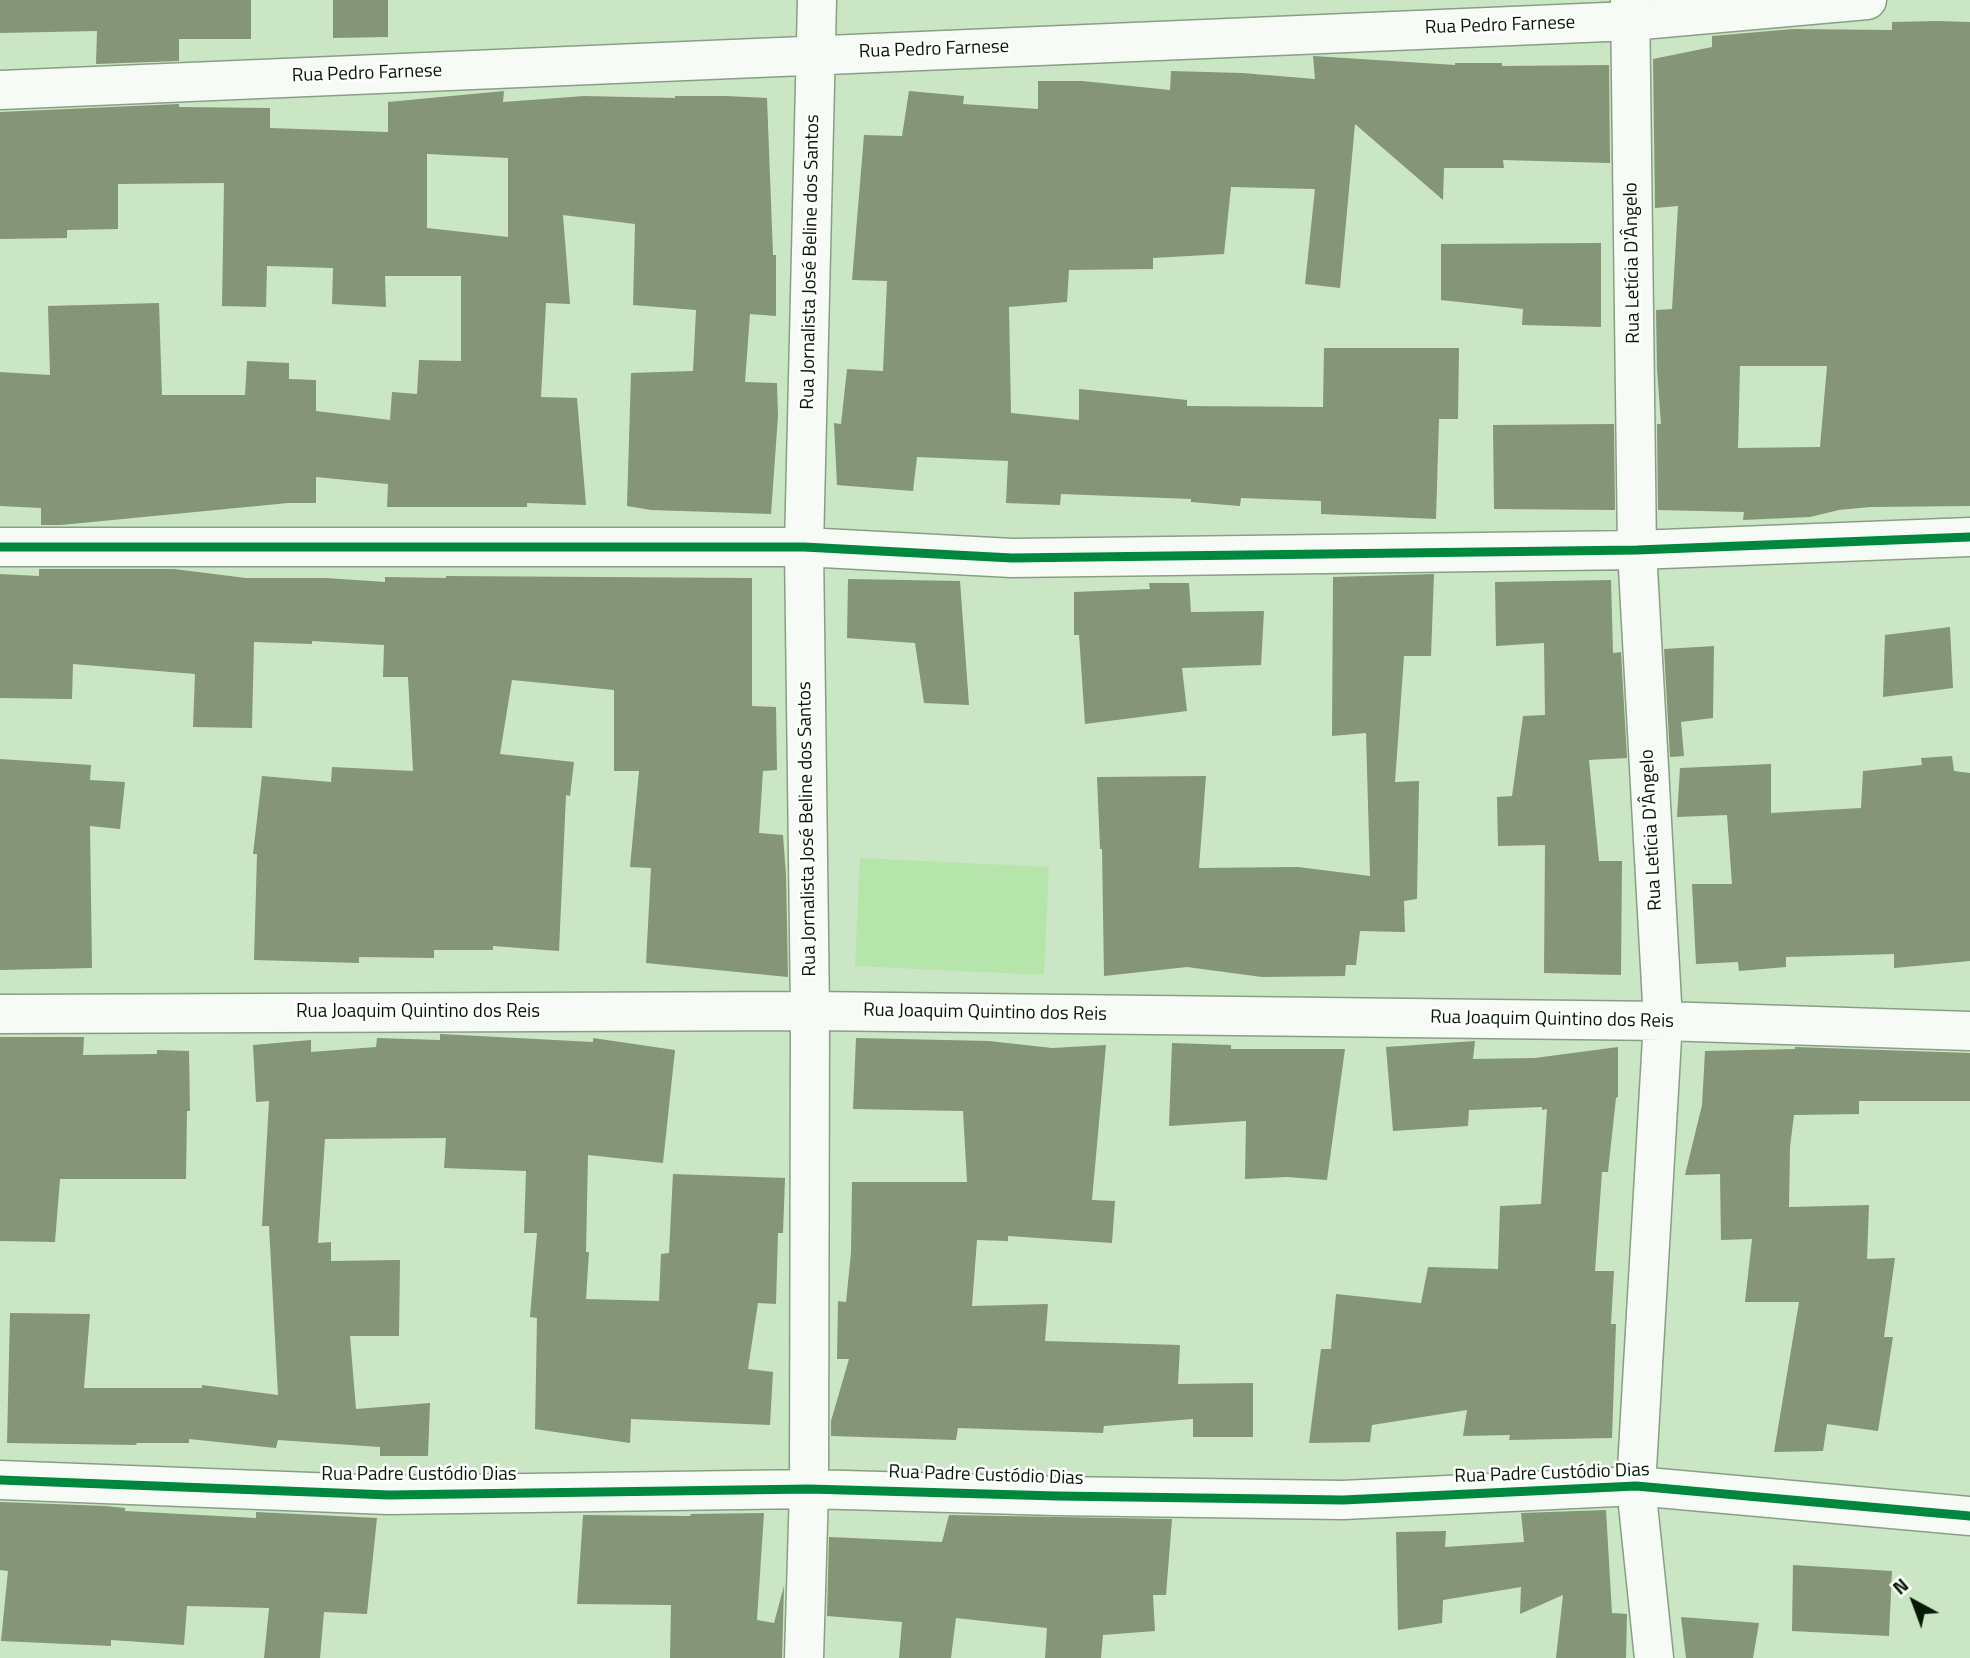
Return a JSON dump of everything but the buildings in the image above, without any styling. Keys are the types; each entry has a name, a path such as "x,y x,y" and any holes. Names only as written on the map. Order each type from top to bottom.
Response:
{"street":[{"name":"Rua Jornalista José Beline dos Santos","path":"804,1658 809,1489 810,1011 804,547 817,0"},
{"name":"Rua Pedro Farnese","path":"0,90 817,55 1630,10 1867,0"},
{"name":"Rua Letícia D'Ângelo","path":"1630,10 1637,550 1663,1021 1636,1486 1654,1658"},
{"path":"0,547 804,547 1012,558 1637,550 1970,537"},
{"name":"Rua Joaquim Quintino dos Reis","path":"0,1014 810,1011 1663,1021 1970,1031"},
{"name":"Rua Padre Custódio Dias","path":"0,1480 388,1496 809,1489 1343,1500 1636,1486 1970,1516"}],"green space":[{"path":"860,858 1049,867 1044,975 855,966"}],"cycle path":[{"path":"0,547 804,547 1012,558 1637,550 1970,537"},
{"path":"0,1480 389,1495 809,1489 1343,1500 1636,1486 1970,1516"}]}
